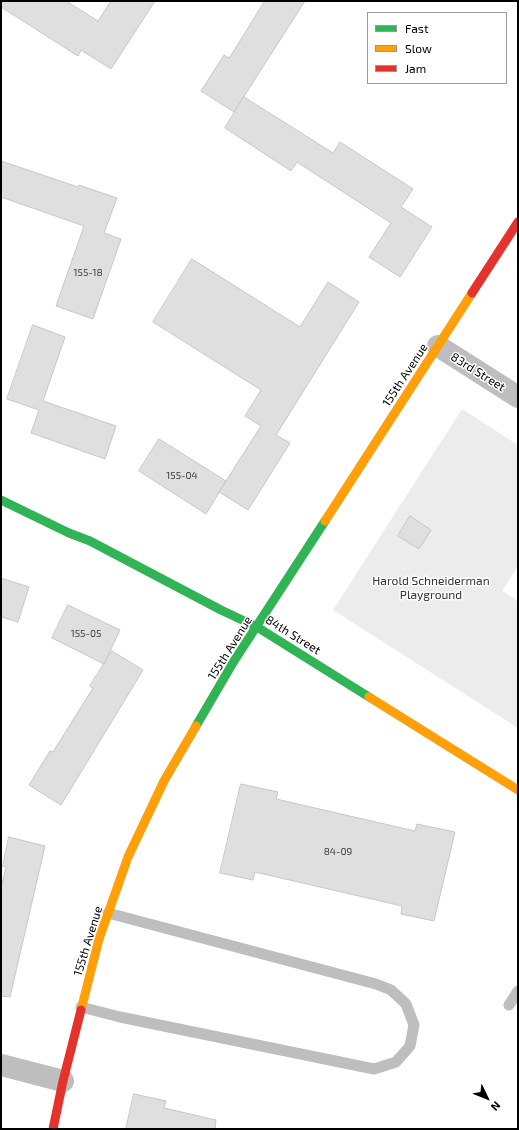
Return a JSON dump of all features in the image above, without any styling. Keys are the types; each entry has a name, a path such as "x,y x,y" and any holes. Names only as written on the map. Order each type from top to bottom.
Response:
{"street":[{"name":"155th Avenue","path":"53,1129 63,1081 99,939 128,857 164,781 234,661 518,222"},
{"name":"83rd Street","path":"438,346 518,397"},
{"name":"84th Street","path":"1,500 90,541 221,610 257,627 518,790"},
{"path":"1,1065 63,1081"}],"lane":[{"path":"81,1007 120,1017 374,1069 396,1062 410,1046 414,1025 406,1004 391,990 376,984 108,913"},
{"path":"509,1005 518,991"}],"green space":[{"name":"Harold Schneiderman Playground","path":"462,409 518,445 518,566 502,591 518,601 518,728 333,610"}],"building":[{"path":"1,1 66,1 98,21 111,1 155,1 111,69 81,50 78,56 1,7"},
{"path":"265,1 305,1 234,112 201,91 224,55 229,58"},
{"path":"244,97 333,153 340,142 413,189 401,207 432,227 400,277 369,257 391,223 297,162 291,171 225,128"},
{"path":"1,161 78,187 79,185 117,198 104,233 121,239 93,319 56,306 84,226 1,197"},
{"path":"192,259 300,327 328,282 359,302 276,435 290,443 248,510 219,492 261,426 245,416 261,390 153,322"},
{"path":"33,325 65,337 43,401 116,426 105,459 31,433 39,410 7,399"},
{"path":"159,439 226,481 206,514 139,471"},
{"path":"410,516 431,530 419,549 398,536"},
{"path":"1,578 29,587 18,622 1,617"},
{"path":"68,605 120,630 104,664 52,638"},
{"path":"112,651 143,670 61,805 29,785 50,751 53,752 93,688 90,686"},
{"path":"241,784 278,792 276,799 415,831 417,824 455,832 434,921 401,914 402,906 255,872 253,880 220,873"},
{"path":"9,837 45,846 10,997 1,996 1,888 6,867 3,866"},
{"path":"134,1094 166,1101 164,1108 216,1120 215,1129 126,1129"}],"traffic: fast":[{"path":"1,500 69,533 90,541 221,610 257,627 369,697"},
{"path":"196,726 234,661 325,521"}],"traffic: slow":[{"path":"325,521 472,293"},
{"path":"369,697 518,790"},
{"path":"81,1010 99,939 128,857 164,781 196,726"}],"traffic: jam":[{"path":"472,293 518,222"},
{"path":"53,1129 63,1081 81,1010"}]}
